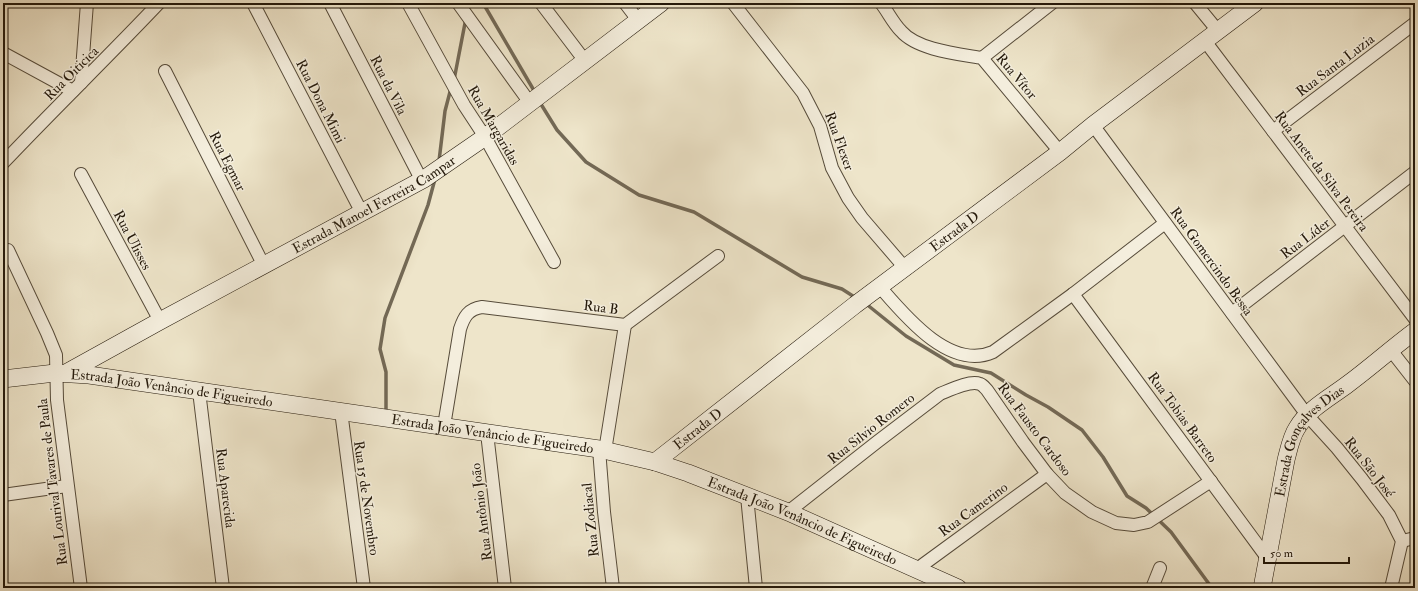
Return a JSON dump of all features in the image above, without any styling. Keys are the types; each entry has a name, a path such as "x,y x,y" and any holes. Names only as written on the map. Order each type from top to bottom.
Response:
{"street":[{"path":"3,53 77,87 87,3"},
{"name":"Rua Oiticica","path":"3,163 159,3"},
{"name":"Rua Dona Mimi","path":"253,3 362,213"},
{"name":"Rua da Vila","path":"330,3 423,180"},
{"name":"Rua Margaridas","path":"408,3 464,105 485,137 554,262"},
{"path":"458,3 530,103"},
{"path":"541,3 585,61"},
{"path":"625,3 638,20"},
{"name":"Estrada Manoel Ferreira Campar","path":"61,373 423,180 485,137 661,3"},
{"name":"Rua Flexer","path":"733,3 803,93 820,126 832,168 848,198 875,233 906,268"},
{"name":"Rua Vítor","path":"882,3 900,31 913,41 921,45 982,58 1060,152"},
{"path":"982,58 1052,3"},
{"name":"Rua Anete da Silva Pereira","path":"1196,3 1211,36 1273,131 1415,319"},
{"name":"Estrada D","path":"656,462 856,305 1060,152 1093,125 1254,3"},
{"name":"Rua Santa Luzia","path":"1273,131 1415,23"},
{"name":"Rua Egmar","path":"165,71 264,266"},
{"name":"Rua Gomercindo Bessa","path":"1093,125 1307,415"},
{"name":"Rua Líder","path":"1232,313 1415,172"},
{"name":"Rua Ulisses","path":"81,174 160,321"},
{"path":"877,290 909,320 941,346 971,356 984,356 993,352 1073,294 1165,223"},
{"name":"Rua Lourival Tavares de Paula","path":"8,250 49,338 61,373 57,400 81,588"},
{"name":"Rua B","path":"444,426 460,329 465,316 470,311 482,307 625,325 718,256"},
{"name":"Rua Tobias Barreto","path":"1073,294 1268,559"},
{"name":"Rua Zodiacal","path":"613,588 604,512 602,450 625,325"},
{"name":"Estrada Gonçalves Dias","path":"1262,588 1286,460 1297,428 1307,415 1349,384 1415,331"},
{"path":"1390,350 1415,380"},
{"name":"Estrada João Venâncio de Figueiredo","path":"3,379 61,373 89,375 602,450 656,462 688,472 788,512 958,588"},
{"name":"Rua Silvio Romero","path":"788,512 940,394 964,385 974,383 981,384"},
{"name":"Rua Fausto Cardoso","path":"981,384 988,390 1023,442 1047,474 1065,493 1092,512 1104,518 1116,523 1134,526 1148,522 1175,506 1211,481"},
{"name":"Rua Aparecida","path":"198,391 223,588"},
{"name":"Rua 15 de Novembro","path":"341,411 364,588"},
{"name":"Rua São José","path":"1307,415 1337,448 1362,479 1389,515 1402,541"},
{"name":"Rua Antônio João","path":"487,433 505,588"},
{"name":"Rua Camerino","path":"917,569 1047,474"},
{"path":"3,495 67,486"},
{"path":"747,496 756,588"},
{"path":"1391,588 1402,541 1415,538"},
{"path":"1152,588 1160,568"}],"waterway":[{"path":"467,10 469,3"},
{"path":"483,3 536,94"},
{"path":"454,80 466,18"},
{"path":"439,161 445,111 451,88"},
{"path":"539,101 557,130 586,162 639,195 694,212 802,277 842,289 856,298"},
{"path":"386,413 386,372 380,349 385,318 428,205 435,179"},
{"path":"865,303 906,336 954,365 991,373 1048,407 1082,430 1103,457 1127,496 1146,508 1171,532 1212,588"}]}
